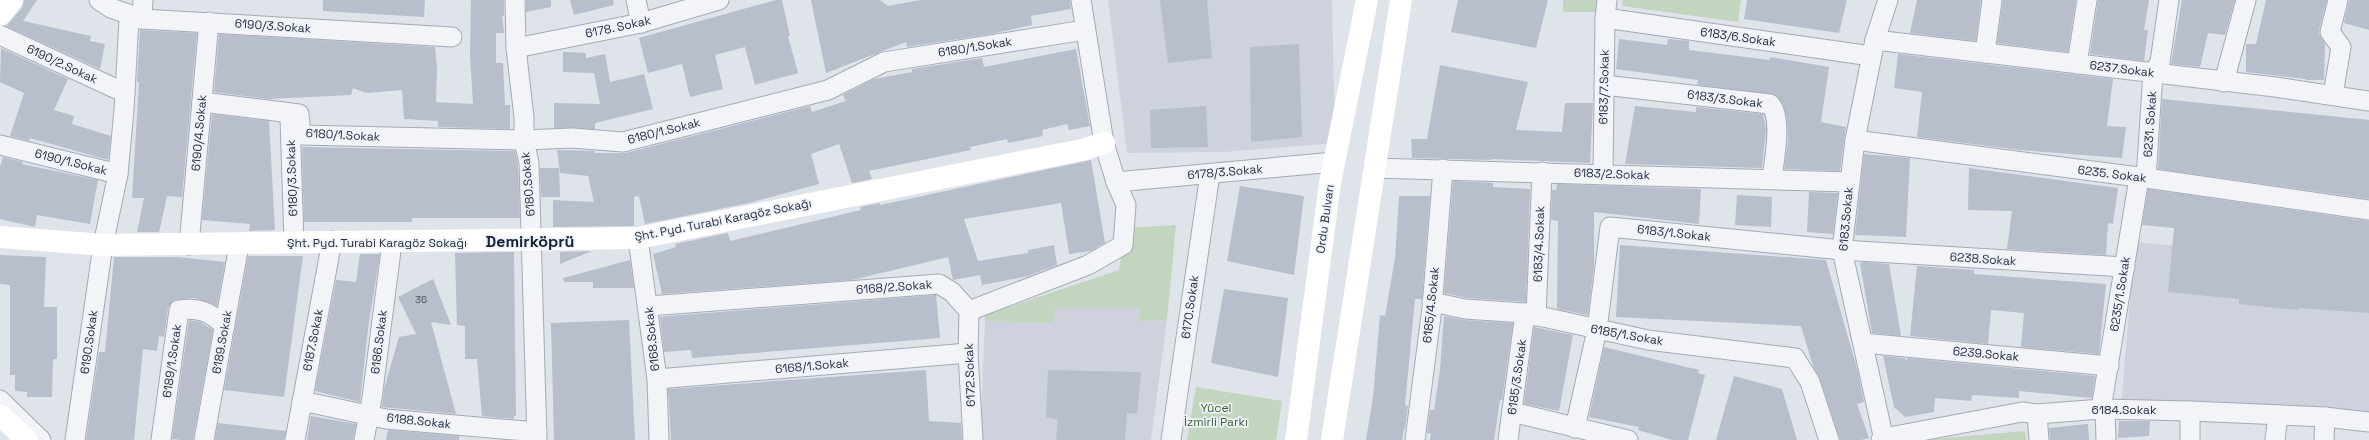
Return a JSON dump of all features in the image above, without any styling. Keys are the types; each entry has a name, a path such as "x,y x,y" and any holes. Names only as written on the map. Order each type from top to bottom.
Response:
{"street":[{"path":"0,15 12,0"},
{"name":"6190/3.Sokak","path":"99,0 111,8 142,19 452,37"},
{"path":"118,174 125,93 129,19 142,19 143,0"},
{"name":"6180.Sokak","path":"515,0 516,48 524,117 524,140 529,163 537,436"},
{"path":"636,0 641,24"},
{"name":"6178. Sokak","path":"516,48 641,24 719,0"},
{"path":"969,311 1088,265 1123,245 1126,205 1116,182 1104,143 1081,0"},
{"name":"Ordu Bulvarı","path":"1296,440 1334,162 1367,0"},
{"path":"1332,440 1401,0"},
{"name":"6183.Sokak","path":"1883,439 1842,250 1855,140 1873,48 1888,0"},
{"path":"1985,53 1992,0"},
{"path":"2077,64 2088,0"},
{"name":"6231. Sokak","path":"2142,178 2153,73 2160,62 2168,0"},
{"path":"2224,82 2246,0"},
{"path":"2332,95 2341,47 2330,32 2338,0"},
{"name":"6183/6.Sokak","path":"1606,9 1873,48"},
{"name":"6183/7.Sokak","path":"1603,173 1606,9"},
{"name":"6190/4.Sokak","path":"189,245 209,22"},
{"name":"6180/1.Sokak","path":"290,113 298,114 301,135 524,140 572,138 624,142 828,90 884,62 1085,30"},
{"name":"6190/2.Sokak","path":"0,35 125,93"},
{"name":"6237.Sokak","path":"1873,48 1985,53 2332,95 2369,101"},
{"name":"6183/3.Sokak","path":"1604,85 1770,104 1775,112 1777,122 1772,179"},
{"path":"202,102 290,113"},
{"name":"6180/3.Sokak","path":"290,113 294,242"},
{"name":"6235. Sokak","path":"1855,140 2369,210"},
{"name":"Şht. Pyd. Turabi Karagöz Sokağı","path":"0,237 103,245 239,245 332,241 392,243 638,238 1082,150 1104,143"},
{"name":"6190/1.Sokak","path":"0,145 118,174 103,245"},
{"name":"6178/3.Sokak","path":"1116,182 1334,162"},
{"name":"6183/2.Sokak","path":"1374,168 1603,173 1849,182"},
{"name":"6185/4.Sokak","path":"1415,440 1432,302 1443,170"},
{"name":"6183/4.Sokak","path":"1531,315 1542,172"},
{"name":"6170.Sokak","path":"1171,440 1210,174"},
{"name":"6235/1.Sokak","path":"2106,440 2103,410 2109,366 2125,267 2142,178"},
{"name":"6183/1.Sokak","path":"1597,330 1610,227 1842,250"},
{"name":"6168.Sokak","path":"638,238 649,306 657,379 658,440"},
{"name":"6187.Sokak","path":"295,440 332,241"},
{"name":"6186.Sokak","path":"364,440 369,414 392,243"},
{"name":"6190.Sokak","path":"75,440 103,245"},
{"name":"6189.Sokak","path":"204,440 239,245"},
{"name":"6238.Sokak","path":"1842,250 2125,267"},
{"name":"6168/2.Sokak","path":"649,306 939,284 952,292 969,311"},
{"name":"6185/1.Sokak","path":"1432,302 1465,309 1531,315 1648,340 1794,358 1810,382 1829,440"},
{"name":"6189/1.Sokak","path":"161,440 179,310 193,308 212,314 225,326"},
{"name":"6172.Sokak","path":"969,311 968,353 973,440"},
{"name":"6185/3.Sokak","path":"1508,440 1531,315"},
{"path":"1575,428 1597,330"},
{"name":"6239.Sokak","path":"1863,343 2109,366"},
{"name":"6168/1.Sokak","path":"657,379 968,353"},
{"path":"0,400 41,440"},
{"name":"6188.Sokak","path":"302,401 369,414 386,419 537,436"},
{"name":"6184.Sokak","path":"1883,439 2022,412 2036,414 2103,410 2190,411 2326,417 2369,422"},
{"path":"2190,411 2190,440"},
{"path":"1512,412 1628,440"},
{"path":"2036,414 2039,440"},
{"path":"0,415 26,440"},
{"path":"2275,440 2278,415"},
{"path":"2324,440 2326,417"}],"shaded area":[{"path":"1108,0 1332,0 1335,143 1224,152 1127,153"},
{"path":"2135,242 2369,263 2369,419 2121,407"},
{"path":"1056,308 1140,308 1140,321 1167,320 1151,440 980,440 985,321 1051,323"}],"green space":[{"path":"1563,0 1601,0 1600,12 1563,12"},
{"path":"1623,0 1741,0 1738,22 1622,6"},
{"path":"1176,225 1167,320 1140,321 1140,308 1056,308 1052,323 985,321 985,315 1119,270 1126,228"},
{"name":"Yücel İzmirli Parkı","path":"1196,387 1282,401 1276,440 1187,440"},
{"path":"2025,431 2026,440 1922,440"}],"building":[{"path":"24,0 37,0 23,21 91,36 90,41 105,44 100,69 6,26 22,8"},
{"path":"323,0 425,0 424,17 323,11"},
{"path":"471,0 504,0 504,16 502,16 504,33 496,33 496,63 503,63 505,105 510,105 510,129 438,127 438,121 404,119 402,90 366,93 353,88 351,95 268,99 214,92 219,34 435,47 437,68 436,102 473,104 470,55"},
{"path":"526,0 551,0 551,7 526,12"},
{"path":"570,0 613,0 614,5 574,15"},
{"path":"776,0 782,0 790,36 788,36 798,73 755,85 745,47 715,55 723,89 690,97 682,64 648,73 639,38"},
{"path":"811,0 880,0 888,6 920,0 1070,0 1071,9 1031,16 1032,25 991,34 907,47 906,42 826,73"},
{"path":"1160,0 1207,0 1212,58 1168,63"},
{"path":"1458,0 1548,0 1536,48 1451,32"},
{"path":"1747,0 1847,0 1839,33 1744,19"},
{"path":"1917,0 1981,0 1976,41 1910,33"},
{"path":"2003,0 2076,0 2068,52 1997,43"},
{"path":"2098,0 2149,0 2144,30 2148,30 2144,61 2090,54"},
{"path":"2182,0 2235,0 2225,35 2208,33 2200,67 2171,64"},
{"path":"2266,0 2327,0 2319,30 2319,34 2325,44 2324,80 2306,80 2246,72 2246,44 2256,44"},
{"path":"2349,0 2369,0 2369,30 2344,23"},
{"path":"140,30 197,33 182,197 167,196 159,232 137,232 144,198 132,198 139,82 137,82"},
{"path":"1619,39 1667,45 1668,39 1689,41 1689,50 1770,60 1770,57 1829,67 1821,122 1846,127 1840,171 1784,169 1788,141 1787,118 1783,105 1776,95 1697,85 1698,80 1616,69"},
{"path":"1299,44 1302,137 1251,142 1250,47"},
{"path":"1,48 68,79 54,110 74,116 72,124 111,136 108,160 30,138 29,141 10,136 24,93 0,82"},
{"path":"1076,49 1090,126 1069,130 1067,124 1042,130 1043,136 1008,143 1007,139 970,147 971,150 869,171 872,179 852,183 839,144 811,154 819,184 749,203 645,224 639,196 634,197 634,226 553,227 553,200 594,202 588,176 560,173 557,150 595,151 595,153 626,153 810,106 812,112 846,101 843,95 874,79 912,72 912,69 982,58 984,67"},
{"path":"563,52 586,53 586,58 605,54 610,82 644,74 653,109 595,123 595,129 554,128 554,103 600,104 594,73 563,72"},
{"path":"1898,54 2113,79 2107,126 2126,127 2122,158 2020,150 1917,137 1922,92 1894,88"},
{"path":"1440,65 1528,82 1516,130 1562,132 1565,103 1593,103 1590,163 1492,159 1412,158 1411,139 1427,139"},
{"path":"2162,99 2369,120 2369,199 2158,169"},
{"path":"1206,106 1208,147 1151,148 1150,110"},
{"path":"1635,106 1696,112 1696,107 1763,114 1766,129 1762,168 1625,164"},
{"path":"212,114 269,121 275,230 249,231 250,224 202,220"},
{"path":"302,147 515,151 518,164 520,218 412,218 412,222 304,222"},
{"path":"1864,154 1910,158 1906,237 1855,235"},
{"path":"3,157 23,162 22,164 98,180 90,224 37,215 35,227 0,219 0,167"},
{"path":"1091,160 1105,243 1091,251 1069,254 1061,203 964,219 978,261 1028,253 1028,250 1054,245 1057,265 1028,276 982,285 980,275 953,280 948,257 852,280 662,294 653,254 676,247 675,244 728,233 730,241 861,210 860,207 880,203 880,205"},
{"path":"540,168 559,168 560,197 541,197"},
{"path":"1969,168 2118,188 2113,224 2108,223 2106,255 2007,249 2012,211 1968,210"},
{"path":"1453,181 1493,183 1493,187 1530,189 1526,302 1467,298 1444,293"},
{"path":"1557,184 1701,189 1699,224 1594,212 1594,266 1588,315 1557,309 1558,221 1551,220 1552,190 1556,190"},
{"path":"1240,186 1304,196 1294,275 1227,261"},
{"path":"2148,189 2369,221 2369,313 2299,308 2299,310 2239,304 2239,299 2168,292 2174,228 2142,225"},
{"path":"1809,192 1838,193 1833,234 1807,232"},
{"path":"1737,195 1772,197 1771,227 1735,225"},
{"path":"1399,196 1430,196 1422,299 1415,299 1405,405 1408,406 1405,429 1402,440 1366,440 1373,397 1380,315 1385,316 1395,258"},
{"path":"1620,245 1826,260 1858,372 1864,402 1857,404 1869,438 1861,440 1840,440 1820,379 1813,366 1801,326 1616,317"},
{"path":"592,251 560,264 560,252"},
{"path":"514,252 516,416 514,416 514,419 482,416 477,359 465,359 465,326 457,325 455,253"},
{"path":"360,254 380,254 368,329 360,402 315,391 336,280 356,282"},
{"path":"0,255 46,257 44,307 57,307 57,359 53,359 52,397 27,397 27,392 15,391 15,375 10,375 10,285 0,284"},
{"path":"248,256 303,256 284,397 224,390"},
{"path":"114,257 177,257 225,262 217,306 194,298 174,300 168,308 164,337 159,336 157,351 143,349 134,440 86,440 99,352 105,352"},
{"path":"630,260 634,288 593,288 593,282 564,282 563,278"},
{"path":"1860,263 1889,264 1901,336 1872,333"},
{"path":"1917,266 1974,270 1974,274 2106,284 2099,354 2021,347 2024,313 1991,310 1988,344 1910,336"},
{"path":"433,279 451,325 431,322 456,414 382,407 384,389 399,337 416,334 398,297"},
{"path":"1224,289 1288,298 1278,377 1211,363"},
{"path":"936,295 940,338 692,358 691,350 664,352 660,317"},
{"path":"1444,316 1464,320 1513,323 1502,400 1500,400 1494,440 1430,440 1431,434 1427,433 1430,410 1434,410 1440,370"},
{"path":"189,320 200,322 213,330 193,440 181,440 172,439"},
{"path":"629,320 635,440 554,440 551,323"},
{"path":"1534,327 1573,335 1559,411 1524,404"},
{"path":"1604,347 1699,370 1698,373 1705,375 1688,440 1672,440 1638,430 1639,427 1589,417"},
{"path":"1883,356 1905,358 1906,361 1908,358 2095,376 2092,398 2019,391 2019,398 1972,395 1971,401 1935,398 1934,412 1905,417 1894,407"},
{"path":"926,370 929,421 961,423 962,440 671,440 668,389"},
{"path":"1048,370 1141,372 1137,414 1127,413 1125,440 1056,440 1058,420 1046,417"},
{"path":"1734,376 1782,389 1797,440 1716,440"},
{"path":"311,416 356,424 353,440 307,440"},
{"path":"2119,421 2150,421 2149,436 2118,438"},
{"path":"218,423 286,431 284,440 215,440"},
{"path":"2088,424 2089,440 2050,440 2049,428"},
{"path":"388,430 459,436 459,440 386,440"}],"district":[{"name":"Demirköprü","path":"530,241"}]}
